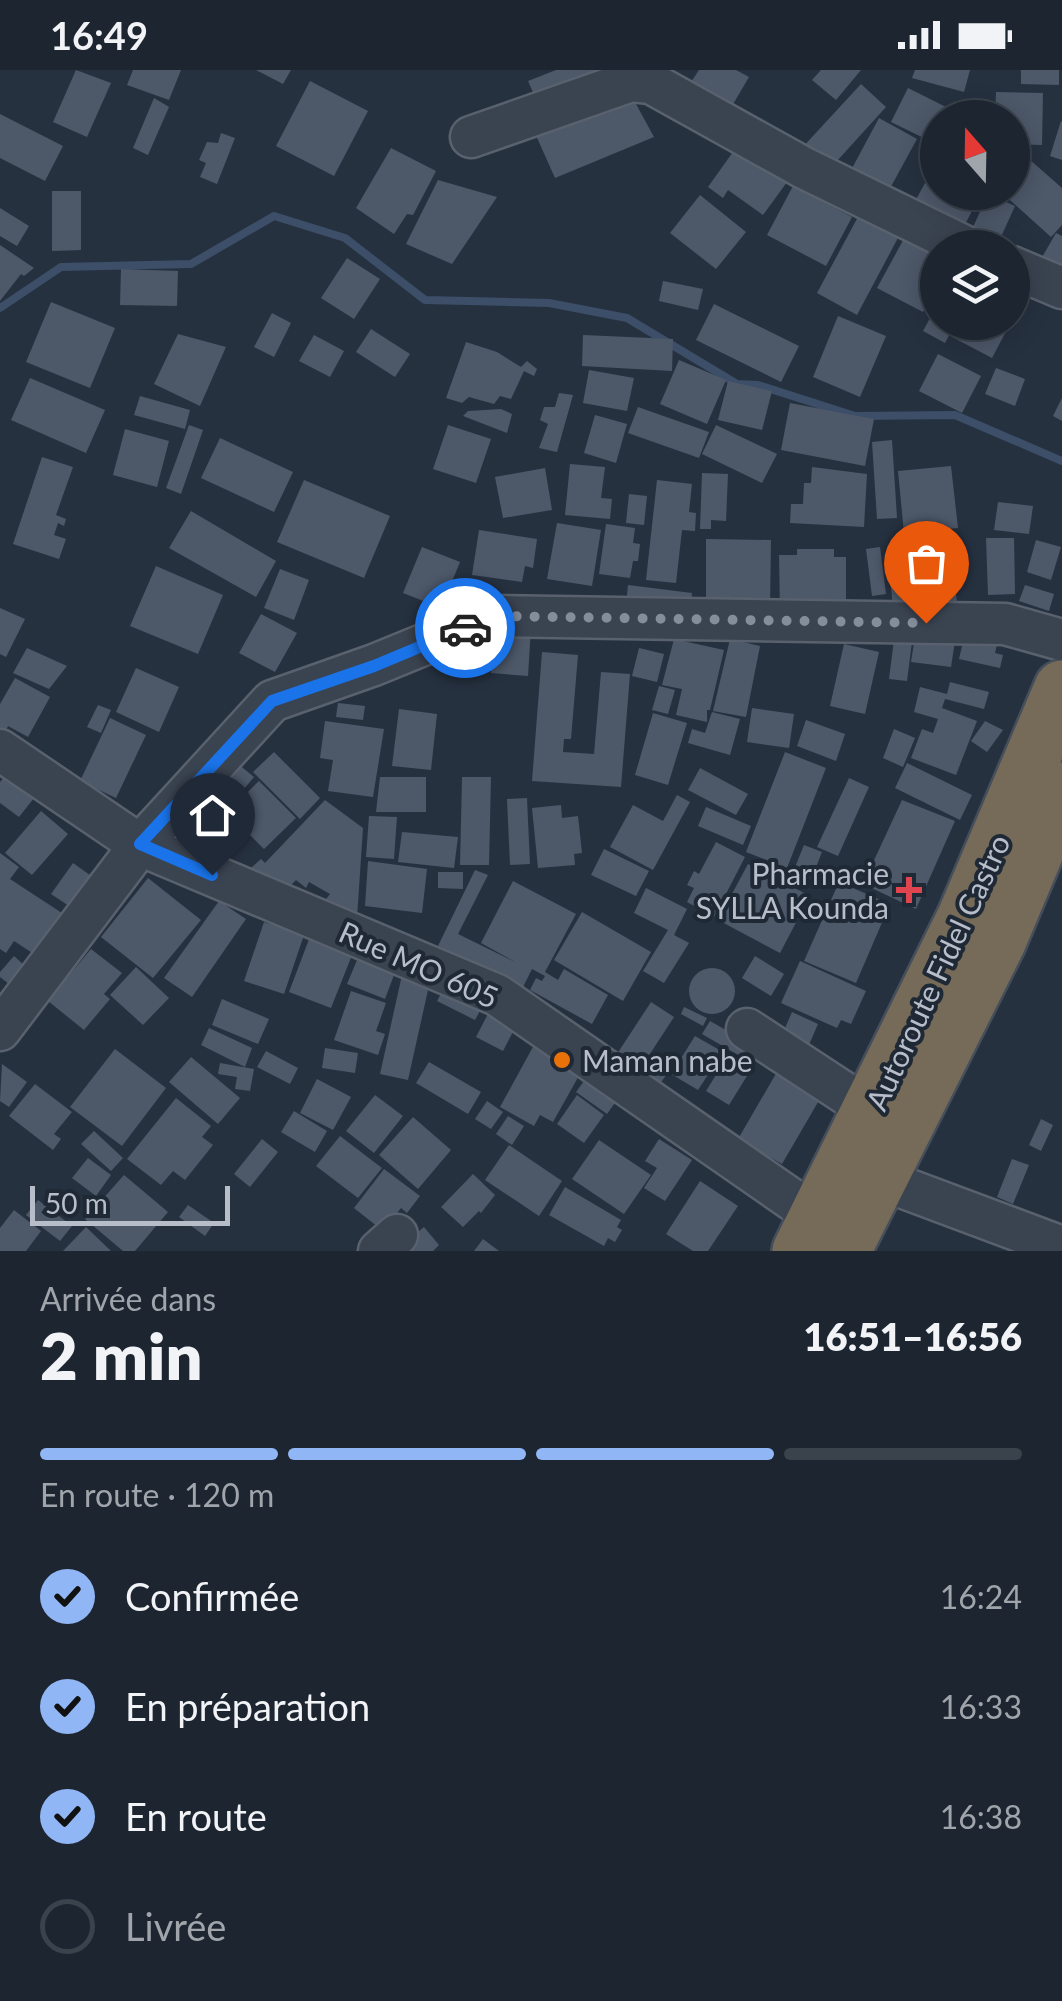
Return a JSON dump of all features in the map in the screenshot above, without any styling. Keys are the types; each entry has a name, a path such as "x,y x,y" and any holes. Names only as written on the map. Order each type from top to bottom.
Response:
{"highway":[{"name":"Autoroute Fidel Castro","path":"820,1240 872,1110 965,917 1062,688"},
{"name":"Autoroute Fidel Castro","path":"820,1240 880,1178 998,942 1062,790"}],"street":[{"path":"470,137 631,81 650,83 804,168 931,230"},
{"path":"1030,274 1062,288"},
{"path":"0,1030 140,844 272,701 374,666 494,616 1004,624 1062,640"},
{"name":"Rue MO 605","path":"0,750 140,844 497,995 820,1240"},
{"path":"748,1029 872,1110"},
{"path":"880,1178 1062,1247"}],"building":[{"path":"76,70 111,83 87,137 53,122"},
{"path":"133,70 181,70 169,100 127,85"},
{"path":"256,70 291,70 283,84"},
{"path":"556,70 599,70 603,80 539,106 528,81"},
{"path":"699,70 736,70 749,77 732,106 691,82"},
{"path":"821,70 861,70 836,100 812,80"},
{"path":"915,70 970,70 964,92 912,78"},
{"path":"1021,70 1059,70 1059,85 1021,84"},
{"path":"310,81 368,111 334,176 276,146"},
{"path":"861,84 886,107 827,172 801,149"},
{"path":"908,88 932,100 920,100 920,136 891,122"},
{"path":"996,92 1043,93 1042,145 1030,145 1030,100 996,100"},
{"path":"630,93 654,137 555,178 534,131"},
{"path":"154,98 169,107 148,155 133,148"},
{"path":"0,114 63,146 45,181 0,158"},
{"path":"879,118 917,139 888,192 850,172"},
{"path":"1062,122 1062,160 1050,156"},
{"path":"221,133 235,138 217,184 200,177 206,163 199,160 207,142 218,143"},
{"path":"740,142 790,178 763,215 728,190 723,198 708,187"},
{"path":"391,148 436,171 413,215 407,214 394,234 356,208"},
{"path":"1030,160 1062,188 1062,225 1051,237 1021,210 1030,210"},
{"path":"438,180 497,197 452,264 406,244"},
{"path":"793,186 852,217 826,266 767,235"},
{"path":"52,191 81,191 81,250 52,251"},
{"path":"920,192 920,210 973,210 962,230 957,230 912,207"},
{"path":"700,195 746,232 716,269 670,233"},
{"path":"0,208 29,226 17,246 0,236"},
{"path":"981,210 1013,210 1004,230 972,230"},
{"path":"859,215 899,236 857,315 817,293"},
{"path":"1056,233 1062,236 1062,271 1041,259"},
{"path":"906,235 920,242 920,310 877,288"},
{"path":"0,245 34,268 24,276 21,274 0,301"},
{"path":"347,258 380,279 354,319 321,298"},
{"path":"121,269 178,271 177,306 120,305"},
{"path":"663,281 703,289 698,310 659,301"},
{"path":"51,302 115,328 90,388 26,362"},
{"path":"714,304 799,346 781,382 696,340"},
{"path":"272,313 291,323 274,357 254,347"},
{"path":"838,316 886,336 860,397 813,377"},
{"path":"371,329 410,354 395,377 356,352"},
{"path":"178,334 226,347 200,406 154,384"},
{"path":"314,335 344,351 330,377 299,361"},
{"path":"583,335 673,339 672,371 582,366"},
{"path":"958,340 1002,340 992,358"},
{"path":"466,342 497,352 521,367 527,361 537,369 534,376 524,371 511,399 500,396 494,404 469,397 462,403 446,398"},
{"path":"938,354 981,376 962,413 919,391"},
{"path":"679,360 726,380 707,424 660,404"},
{"path":"996,368 1025,379 1015,406 985,394"},
{"path":"589,370 634,378 627,411 583,403"},
{"path":"30,378 105,410 86,453 11,420"},
{"path":"728,381 772,391 762,430 718,420"},
{"path":"559,393 573,395 557,452 539,448 548,424 540,420 544,407 555,407"},
{"path":"140,396 190,410 185,429 134,415"},
{"path":"1062,398 1062,421 1053,416"},
{"path":"790,403 874,419 865,466 781,450"},
{"path":"638,407 709,432 699,458 628,433"},
{"path":"501,409 512,414 507,433 463,416 468,411"},
{"path":"595,415 627,424 616,463 584,453"},
{"path":"189,425 203,430 181,494 166,488"},
{"path":"448,425 491,439 476,483 433,469"},
{"path":"716,425 777,454 762,483 702,454"},
{"path":"125,429 169,441 157,487 113,475"},
{"path":"220,438 293,472 274,512 201,478"},
{"path":"892,440 897,518 877,519 872,442"},
{"path":"42,457 73,467 56,515 66,519 64,526 58,523 54,535 66,539 59,559 13,544"},
{"path":"570,464 605,467 601,498 612,499 610,519 565,515"},
{"path":"951,466 958,528 904,533 898,471"},
{"path":"812,467 867,474 864,527 790,523 791,504 803,504 804,483 811,483"},
{"path":"545,468 552,510 503,518 495,477"},
{"path":"702,473 728,474 726,521 711,520 711,529 700,529"},
{"path":"304,480 390,516 364,578 277,542"},
{"path":"657,480 692,484 689,512 696,513 695,531 682,530 676,583 646,580"},
{"path":"629,494 647,496 644,525 626,523"},
{"path":"998,502 1033,506 1029,534 994,530"},
{"path":"191,511 276,561 256,597 169,548"},
{"path":"557,523 601,530 592,586 547,579"},
{"path":"606,524 635,528 633,543 640,544 630,578 599,574"},
{"path":"479,530 537,539 533,568 525,566 522,582 472,575"},
{"path":"986,538 1014,538 1015,594 988,595"},
{"path":"706,539 771,540 770,607 706,607"},
{"path":"1036,540 1061,547 1051,580 1027,572"},
{"path":"422,547 460,562 441,608 403,593"},
{"path":"880,547 886,594 872,596 866,549"},
{"path":"797,549 834,549 834,557 846,557 846,609 780,611 779,555 797,555"},
{"path":"951,550 958,611 894,618 888,558"},
{"path":"156,566 223,595 198,654 130,626"},
{"path":"280,569 309,580 294,620 264,608"},
{"path":"628,585 692,593 690,613 626,606"},
{"path":"1025,585 1054,594 1049,611 1019,601"},
{"path":"0,608 25,619 6,657 0,654"},
{"path":"261,614 297,633 275,672 239,653"},
{"path":"494,626 531,628 528,676 491,673"},
{"path":"895,632 913,634 907,681 889,679"},
{"path":"915,636 955,641 951,667 911,662"},
{"path":"978,636 998,640 995,653 1003,655 1000,668 959,659 963,642 975,646"},
{"path":"674,639 724,650 707,722 676,715 682,689 662,685"},
{"path":"730,639 760,646 746,717 713,711"},
{"path":"844,644 879,652 865,714 830,706"},
{"path":"27,648 67,666 49,689 13,673"},
{"path":"639,648 664,654 657,682 632,676"},
{"path":"542,652 578,655 571,739 564,739 563,752 594,754 601,672 630,674 621,787 532,781"},
{"path":"136,668 179,687 159,732 116,712"},
{"path":"15,678 50,697 28,737 8,726 5,733 0,730 0,704"},
{"path":"950,682 989,692 984,709 945,699 942,708 977,721 956,775 911,758 922,729 933,733 938,719 914,712 920,687 947,694"},
{"path":"659,686 675,690 668,714 652,710"},
{"path":"338,703 365,706 363,720 336,717"},
{"path":"98,705 111,710 101,733 87,727"},
{"path":"752,708 794,714 789,748 747,742"},
{"path":"399,709 437,714 431,770 392,766"},
{"path":"712,712 740,719 730,755 688,743 692,729 705,733"},
{"path":"653,713 687,723 668,785 635,775"},
{"path":"110,718 146,735 116,798 80,781"},
{"path":"806,720 845,734 836,761 797,746"},
{"path":"325,721 384,729 373,797 328,791 333,760 320,758"},
{"path":"985,721 1003,730 987,752 971,741"},
{"path":"894,729 915,738 903,767 883,758"},
{"path":"274,752 320,798 300,819 253,772"},
{"path":"785,752 826,768 787,868 746,852"},
{"path":"232,759 254,777 196,846 174,827"},
{"path":"907,763 972,795 960,820 895,788"},
{"path":"700,768 748,794 736,815 688,790"},
{"path":"9,771 38,793 19,817 0,803 0,782"},
{"path":"380,777 426,777 426,812 376,812"},
{"path":"462,777 491,777 489,865 460,865"},
{"path":"849,778 869,787 838,856 817,847"},
{"path":"259,781 296,818 264,849 227,812"},
{"path":"677,795 690,802 653,870 610,847 633,805 663,821"},
{"path":"527,798 530,864 510,865 507,799"},
{"path":"325,800 363,828 357,918 320,907 330,894 309,882 306,888 296,880 280,896 251,868 261,859 265,863"},
{"path":"902,800 955,821 916,909 863,884"},
{"path":"561,805 562,818 578,816 582,853 574,854 575,865 538,868 532,808"},
{"path":"706,807 751,826 743,845 698,826"},
{"path":"41,811 68,834 32,875 5,853"},
{"path":"369,816 397,817 394,859 366,857"},
{"path":"402,832 458,837 454,868 398,862"},
{"path":"716,842 745,857 714,917 687,902 694,888 687,885 694,871 699,874"},
{"path":"804,845 822,852 811,880 793,872"},
{"path":"604,849 649,871 636,896 591,875"},
{"path":"0,853 19,867 10,879 65,915 37,956 14,941 6,953 0,949"},
{"path":"368,861 427,869 422,913 365,906"},
{"path":"73,863 97,880 75,910 51,894"},
{"path":"748,864 810,896 780,953 718,920"},
{"path":"475,870 488,875 458,934 517,963 481,943 513,881 576,914 545,972 558,980 564,969 608,995 592,1024 530,990 536,978 542,981 545,976 532,969 523,987 438,946"},
{"path":"438,872 463,872 463,889 438,888"},
{"path":"148,878 201,920 153,978 101,937"},
{"path":"839,882 890,904 856,983 804,961"},
{"path":"646,888 687,909 674,935 689,943 664,983 643,971 668,930 634,913"},
{"path":"219,901 246,919 192,997 164,978"},
{"path":"582,912 651,952 623,1001 554,960"},
{"path":"264,922 304,935 284,994 244,981"},
{"path":"311,934 354,950 331,1008 289,992"},
{"path":"91,949 122,973 104,994 110,999 84,1030 48,1001"},
{"path":"360,953 397,967 385,999 347,984"},
{"path":"14,956 25,966 9,984 0,972"},
{"path":"755,956 784,974 771,996 742,978"},
{"path":"800,961 866,991 851,1024 841,1020 837,1028 781,1003"},
{"path":"136,967 169,998 143,1025 110,995"},
{"path":"712,968 728,975 735,991 728,1007 712,1014 696,1007 689,991 696,975"},
{"path":"402,975 430,981 408,1080 380,1074"},
{"path":"444,988 482,1007 475,1020 437,1001"},
{"path":"351,991 386,1003 376,1031 385,1034 378,1055 334,1040"},
{"path":"222,999 269,1019 258,1044 212,1025"},
{"path":"651,1002 674,1017 646,1060 667,1074 659,1085 615,1057"},
{"path":"684,1007 707,1018 703,1026 681,1014"},
{"path":"491,1008 518,1022 503,1051 476,1037"},
{"path":"792,1012 818,1024 805,1054 782,1035"},
{"path":"710,1021 759,1049 752,1063 702,1034"},
{"path":"209,1028 252,1048 245,1067 201,1045"},
{"path":"695,1036 723,1052 698,1090 671,1074"},
{"path":"534,1045 581,1072 553,1122 540,1115 534,1126 500,1107"},
{"path":"325,1048 358,1053 355,1073 322,1068"},
{"path":"115,1049 166,1088 122,1146 70,1107"},
{"path":"266,1051 298,1068 290,1084 257,1067"},
{"path":"729,1054 752,1068 729,1105 706,1091"},
{"path":"191,1057 240,1098 218,1124 169,1082"},
{"path":"429,1062 481,1092 468,1114 416,1083"},
{"path":"220,1063 254,1069 250,1091 235,1089 237,1077 218,1074"},
{"path":"2,1064 27,1082 9,1107 0,1101"},
{"path":"777,1072 821,1097 782,1164 738,1139"},
{"path":"589,1074 617,1100 607,1114 576,1092"},
{"path":"317,1079 351,1097 333,1130 300,1113"},
{"path":"35,1084 72,1112 54,1134 61,1139 53,1150 9,1116"},
{"path":"375,1095 403,1116 374,1153 346,1131"},
{"path":"577,1095 604,1115 584,1143 557,1124"},
{"path":"176,1098 211,1126 202,1137 213,1145 185,1180 173,1171 161,1185 127,1159"},
{"path":"487,1101 503,1112 491,1129 475,1119"},
{"path":"294,1111 327,1131 315,1152 281,1132"},
{"path":"508,1116 524,1126 512,1145 496,1134"},
{"path":"413,1117 451,1150 418,1189 379,1155"},
{"path":"1041,1119 1053,1125 1041,1151 1029,1145"},
{"path":"94,1131 123,1158 111,1171 81,1144"},
{"path":"340,1136 382,1168 358,1198 316,1166"},
{"path":"262,1139 278,1152 250,1187 234,1174"},
{"path":"659,1139 692,1160 665,1201 644,1188 657,1168 645,1161"},
{"path":"599,1140 651,1175 624,1214 572,1179"},
{"path":"509,1145 562,1181 539,1216 485,1180"},
{"path":"88,1158 111,1175 96,1196 72,1178"},
{"path":"1012,1159 1029,1165 1013,1204 997,1197"},
{"path":"384,1169 420,1196 407,1213 401,1208 383,1231 354,1208"},
{"path":"473,1174 495,1195 463,1227 441,1207"},
{"path":"124,1175 168,1212 135,1251 123,1251 85,1219"},
{"path":"700,1181 738,1206 708,1251 693,1251 666,1234"},
{"path":"565,1187 621,1220 617,1227 622,1230 615,1242 608,1238 604,1246 549,1215"},
{"path":"38,1200 72,1226 60,1241 26,1215"},
{"path":"188,1205 214,1223 205,1236 179,1217"},
{"path":"14,1210 41,1231 26,1251 0,1251 0,1228"},
{"path":"86,1227 111,1251 63,1251"},
{"path":"424,1227 439,1245 433,1251 403,1251 400,1247"},
{"path":"483,1239 499,1251 474,1251"}],"waterway":[{"path":"0,308 61,267 191,264 274,216 345,238 425,300 549,303 627,318 737,384 758,385 855,416 955,415 1062,461"}],"way so far":[{"path":"465,628 494,616 926,623"}],"place":[{"name":"Pharmacie SYLLA Kounda","path":"909,890"},
{"name":"Maman nabe","path":"562,1060"}],"route":[{"path":"212,875 140,844 272,701 374,666 465,628"}]}
